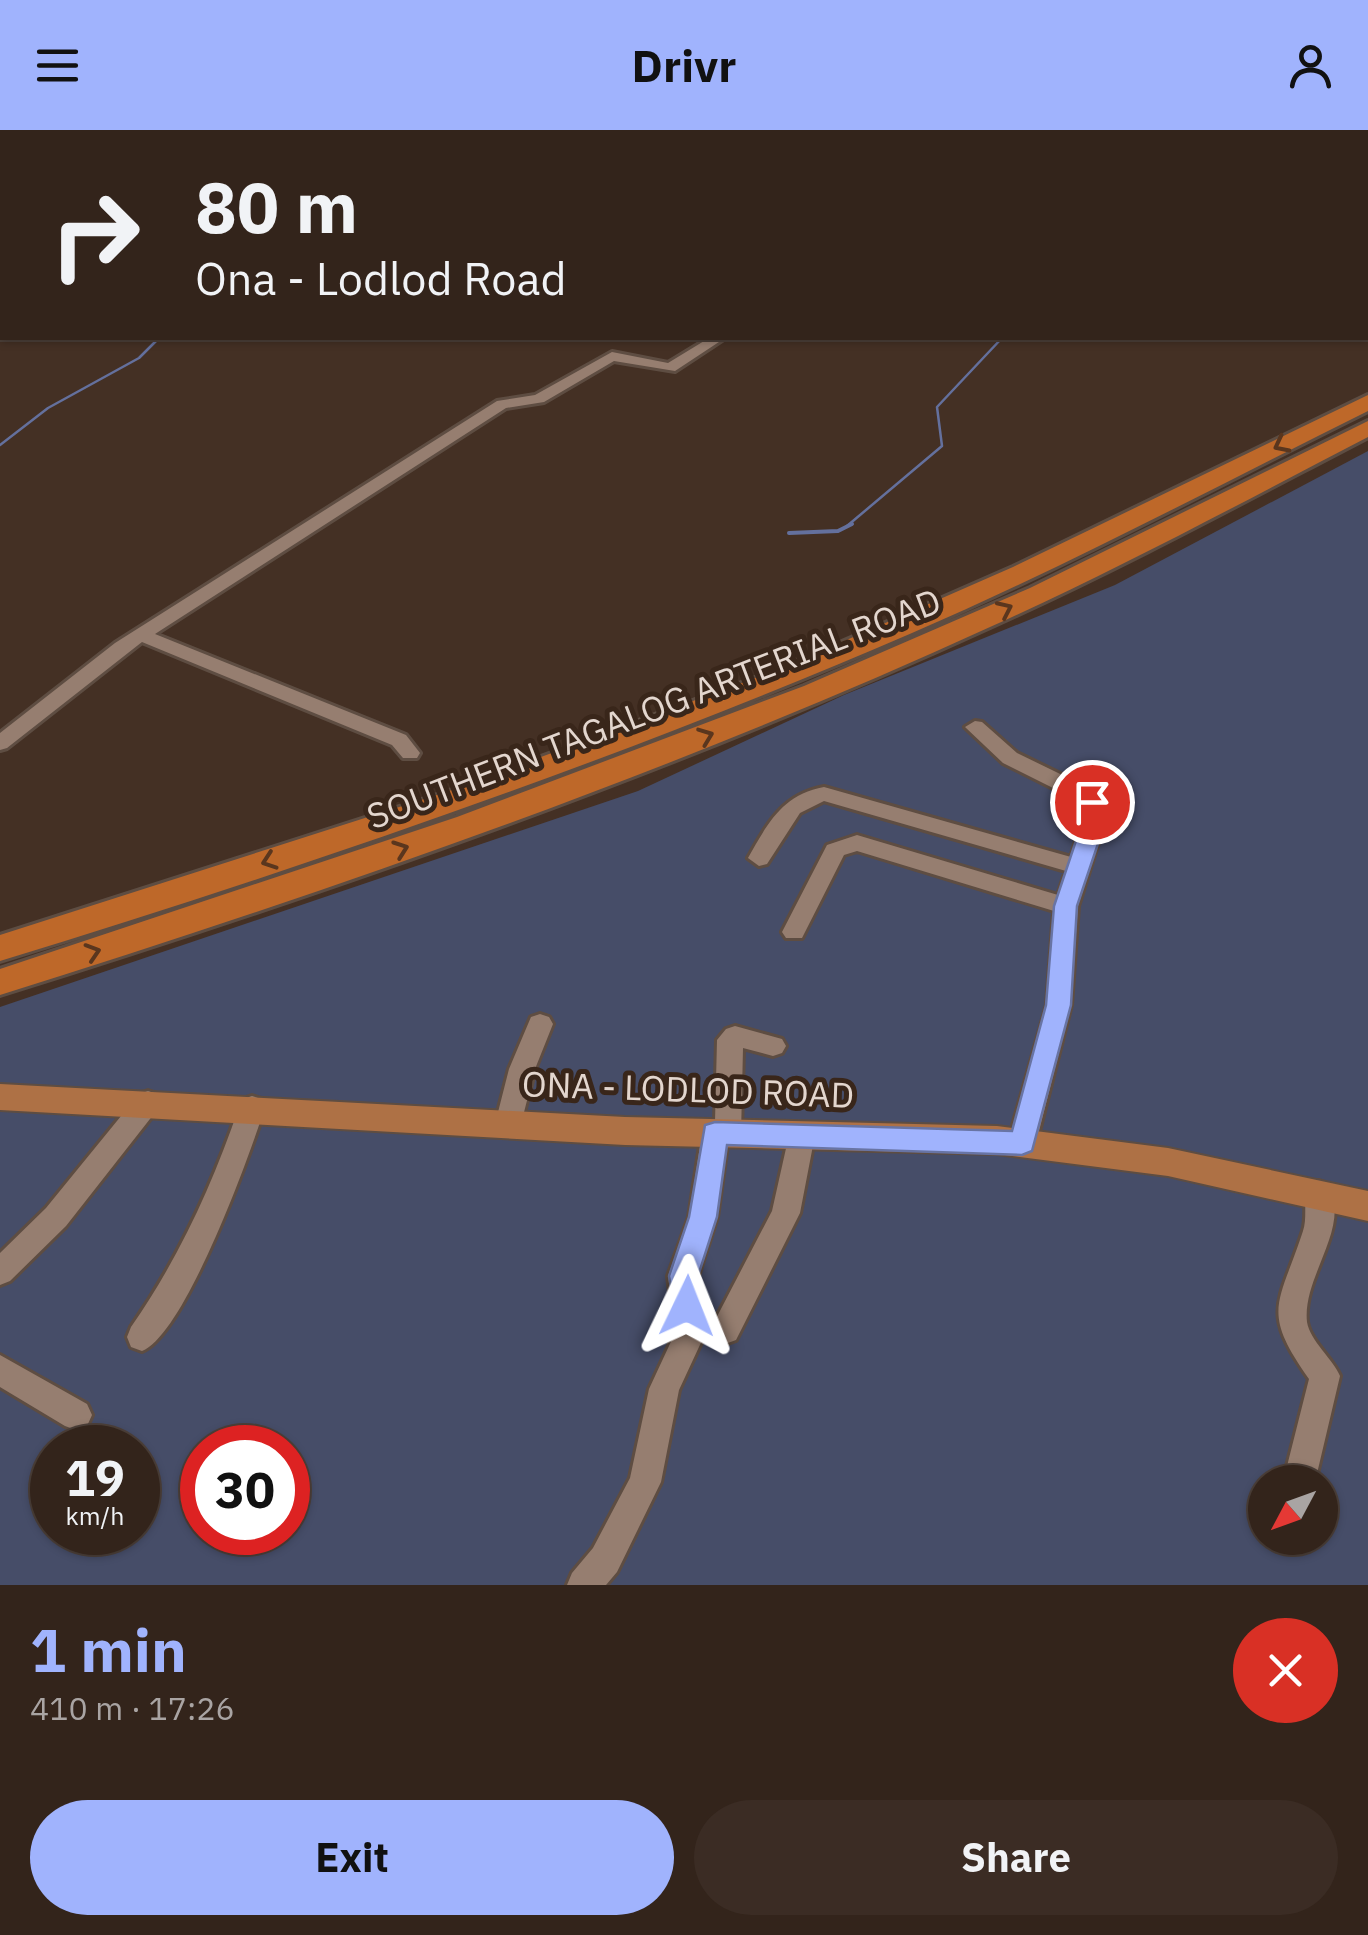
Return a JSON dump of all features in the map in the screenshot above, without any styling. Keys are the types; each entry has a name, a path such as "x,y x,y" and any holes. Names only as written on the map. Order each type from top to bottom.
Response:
{"highway":[{"name":"SOUTHERN TAGALOG ARTERIAL ROAD","path":"0,948 361,830 687,714 921,619 1092,541 1368,402"},
{"name":"SOUTHERN TAGALOG ARTERIAL ROAD","path":"0,982 394,852 712,734 931,644 1368,428"}],"main road":[{"name":"ONA - LODLOD ROAD","path":"0,1097 722,1134 1022,1143 1168,1162 1368,1206"}],"street":[{"path":"0,743 141,636 502,404 539,399 612,356 670,368 715,340"},
{"path":"141,636 399,740 410,753"},
{"path":"976,727 1010,758 1092,802 1096,814 1066,906 1058,1005 1022,1143"},
{"path":"760,858 792,804 806,796 824,794 1078,867"},
{"path":"794,932 835,850 844,844 857,843 1066,906"},
{"path":"508,1124 516,1088 540,1024"},
{"path":"584,1585 606,1560 645,1482 664,1390 690,1334 683,1276 703,1217 722,1134 730,1040 735,1036 773,1046"},
{"path":"0,1272 56,1217 148,1102"},
{"path":"142,1337 178,1287 233,1167 252,1107"},
{"path":"726,1330 786,1213 802,1136"},
{"path":"1303,1465 1325,1376 1296,1336 1292,1321 1296,1289 1319,1226 1319,1193"},
{"path":"0,1370 76,1416"}],"shaded area":[{"path":"1368,451 1368,1585 0,1585 0,1007 638,791 844,695 1115,585"}],"waterway":[{"path":"0,445 48,408 139,358 157,340"},
{"path":"847,526 942,446 937,407 1000,340"},
{"path":"789,533 838,531 852,524"}],"route":[{"path":"687,1306 683,1276 703,1217 715,1133 1022,1143 1058,1005 1066,906 1096,814 1092,802"}]}
